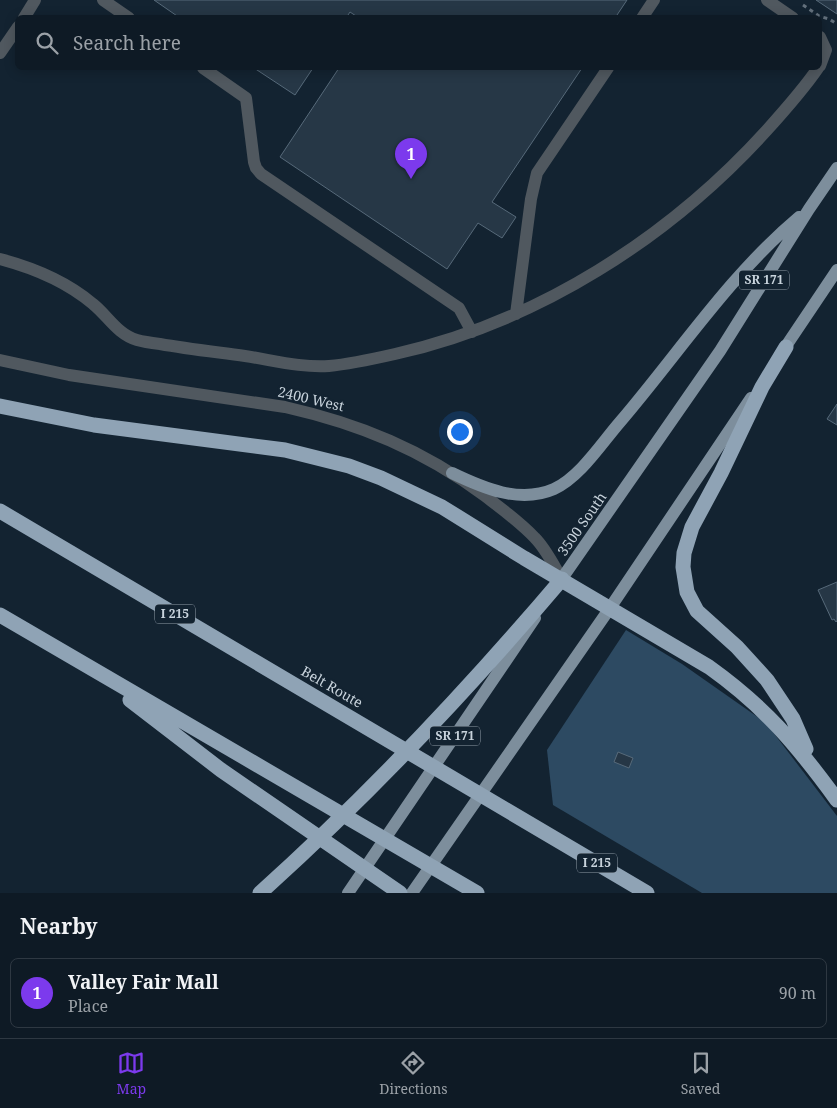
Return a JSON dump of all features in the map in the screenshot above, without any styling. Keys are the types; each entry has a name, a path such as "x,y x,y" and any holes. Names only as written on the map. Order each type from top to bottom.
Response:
{"highway":[{"path":"786,346 762,387 737,440 692,526 682,567 687,592 697,611 737,647 767,680 793,719 812,765"},
{"path":"0,406 94,425 286,450 349,466 389,481 435,503 709,667 769,715 812,765 837,800"},
{"name":"Belt Route","path":"0,511 647,893"},
{"path":"260,893 338,821 413,744 508,643 562,579"},
{"path":"0,615 477,893"},
{"path":"101,674 181,740 400,893"}],"main road":[{"name":"3500 South","path":"348,893 720,351 809,209 837,168"},
{"path":"452,473 485,487 515,495 541,493 554,489 566,482 578,472 730,286 781,232 809,209"},
{"path":"412,893 610,608 837,270"}],"street":[{"path":"26,15 35,0"},
{"path":"103,0 125,15"},
{"path":"644,15 654,0"},
{"path":"766,0 788,15"},
{"path":"0,53 15,31"},
{"path":"822,41 826,50 822,60"},
{"path":"206,70 246,98 254,162 261,174 459,308 472,332"},
{"path":"516,314 531,199 537,173 607,70"},
{"path":"0,259 24,265 49,275 94,304 116,328 136,340 321,367 402,352 472,332 516,314 602,268 663,226 709,188 744,155 787,107 817,70"},
{"name":"2400 West","path":"0,360 69,375 285,407 318,414 387,438 420,454 452,473 496,504 536,539 562,579"}],"path":[{"path":"806,0 801,3 818,15"},
{"path":"822,17 837,24"}],"shaded area":[{"path":"626,630 682,664 766,723 837,816 837,893 702,893 553,805 547,750"}],"building":[{"path":"154,0 627,0 617,15 354,15 350,12 348,15 176,15"},
{"path":"816,0 837,0 837,14"},
{"path":"257,70 312,70 295,95"},
{"path":"338,70 581,70 492,202 516,217 502,238 478,223 447,269 280,157"},
{"path":"837,404 837,425 827,419"},
{"path":"837,582 836,622 834,619 832,620 818,590"},
{"path":"618,752 633,758 629,768 614,762"}],"place":[{"name":"Valley Fair Mall","path":"411,179"}]}
